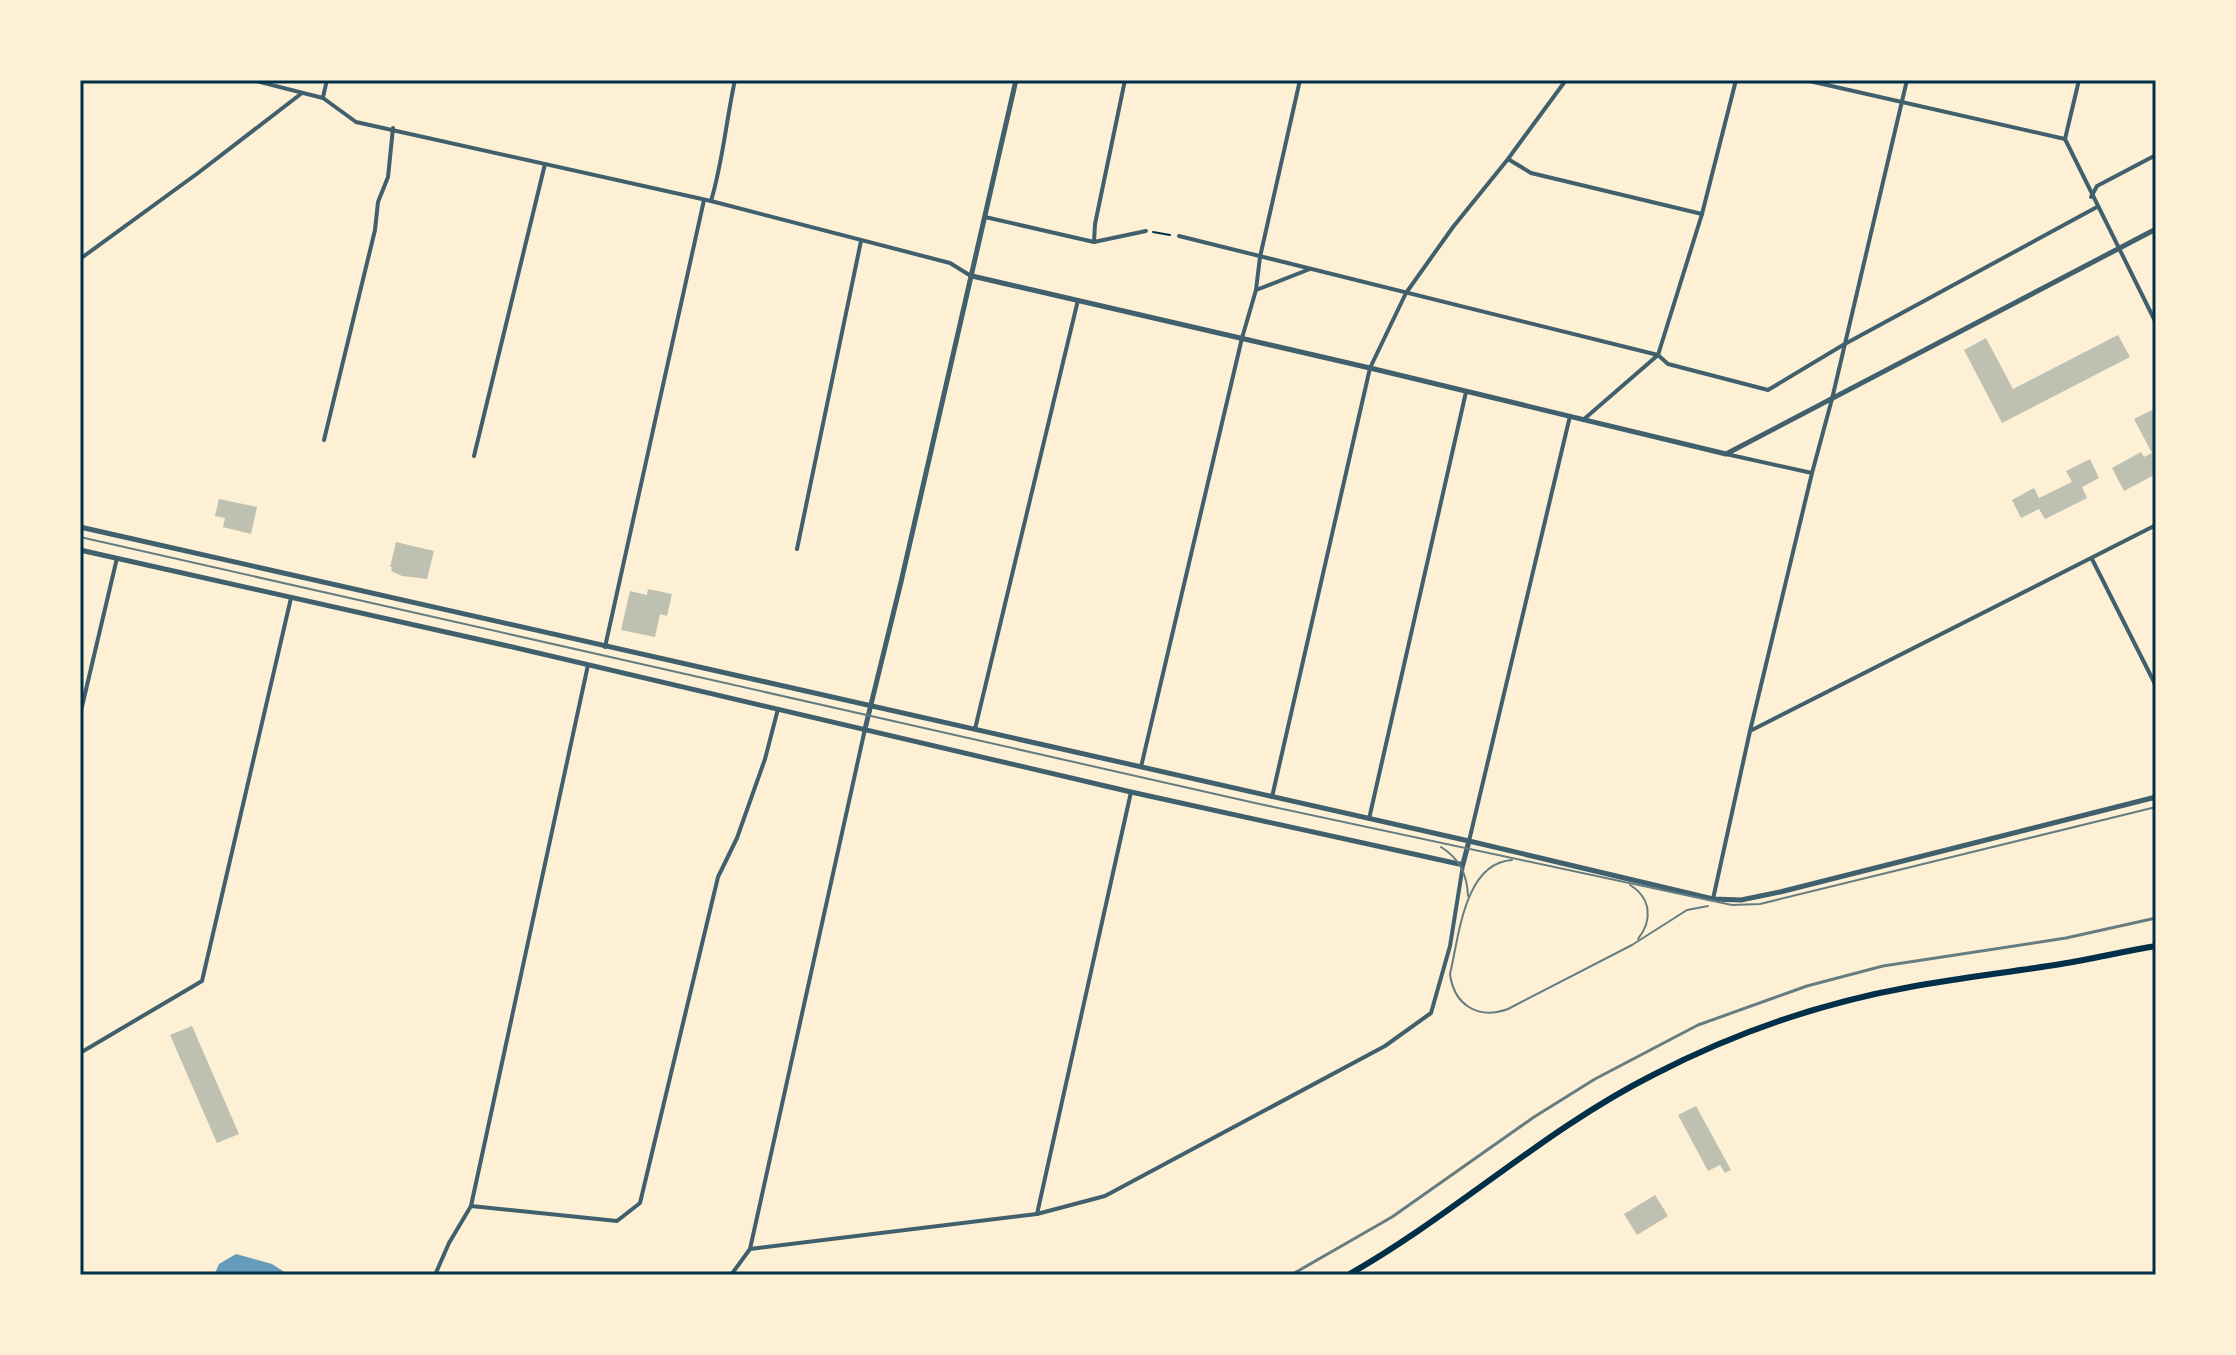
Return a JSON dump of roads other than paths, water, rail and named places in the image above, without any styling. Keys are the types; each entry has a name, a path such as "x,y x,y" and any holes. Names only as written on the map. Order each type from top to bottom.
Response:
{"main road":[{"path":"1348,1275 1402,1242 1574,1121 1623,1091 1739,1036 1807,1012 1908,987 2156,946"}],"street":[{"path":"252,80 323,98 356,122 711,201 950,263 972,276 1812,473"},
{"path":"323,98 327,80"},
{"path":"711,201 720,174 726,119 735,80"},
{"path":"731,1275 750,1249 865,729 1016,80"},
{"path":"1094,242 1095,224 1125,80"},
{"path":"1141,767 1256,290 1260,257 1300,80"},
{"path":"1272,797 1370,368 1406,293 1566,80"},
{"path":"1583,420 1658,355 1702,214 1736,80"},
{"path":"1805,80 2065,139"},
{"path":"1713,899 1750,731 1907,80"},
{"path":"2079,80 2065,139 2091,197 2156,323"},
{"path":"80,259 302,93"},
{"path":"324,440 375,230 378,202 388,177 393,128"},
{"path":"2091,197 2097,186 2156,155"},
{"path":"1508,159 1531,173 1702,214"},
{"path":"474,456 545,164"},
{"path":"605,647 704,200"},
{"path":"1179,236 1658,355 1668,364 1768,390 1843,345 2097,207"},
{"path":"985,217 1094,242 1146,231"},
{"path":"1726,454 1950,334 2156,229"},
{"path":"797,549 861,241"},
{"path":"1256,290 1311,268"},
{"path":"975,729 1079,299"},
{"path":"1369,819 1466,391"},
{"path":"750,1249 1037,1214 1105,1196 1385,1046 1431,1013 1450,946 1463,864 1570,416"},
{"path":"1750,731 2156,525"},
{"path":"80,527 1713,899 1741,900 1780,892 2156,797"},
{"path":"80,550 1131,792 1463,864"},
{"path":"80,715 117,558"},
{"path":"2092,559 2156,686"},
{"path":"80,1053 202,981 291,598"},
{"path":"435,1275 471,1206 588,665"},
{"path":"471,1206 617,1221 640,1203 718,877 737,838 765,759 778,709"},
{"path":"1037,1214 1131,792"}],"water":[{"path":"236,1254 272,1264 289,1275 214,1275 219,1264"}],"tram line":[{"path":"80,537 1255,803 1732,905 1760,904 2156,807"},
{"path":"1441,847 1461,868 1468,896"},
{"path":"1512,860 1496,864 1483,874 1466,904 1461,922 1450,974 1452,985 1462,1002 1478,1011 1487,1013 1508,1009 1632,945 1687,910 1708,906"},
{"path":"1630,885 1642,896 1648,910 1646,924 1638,939"}],"railway":[{"path":"1291,1275 1392,1217 1534,1117 1595,1079 1698,1025 1807,986 1883,966 2066,938 2156,918"}]}
